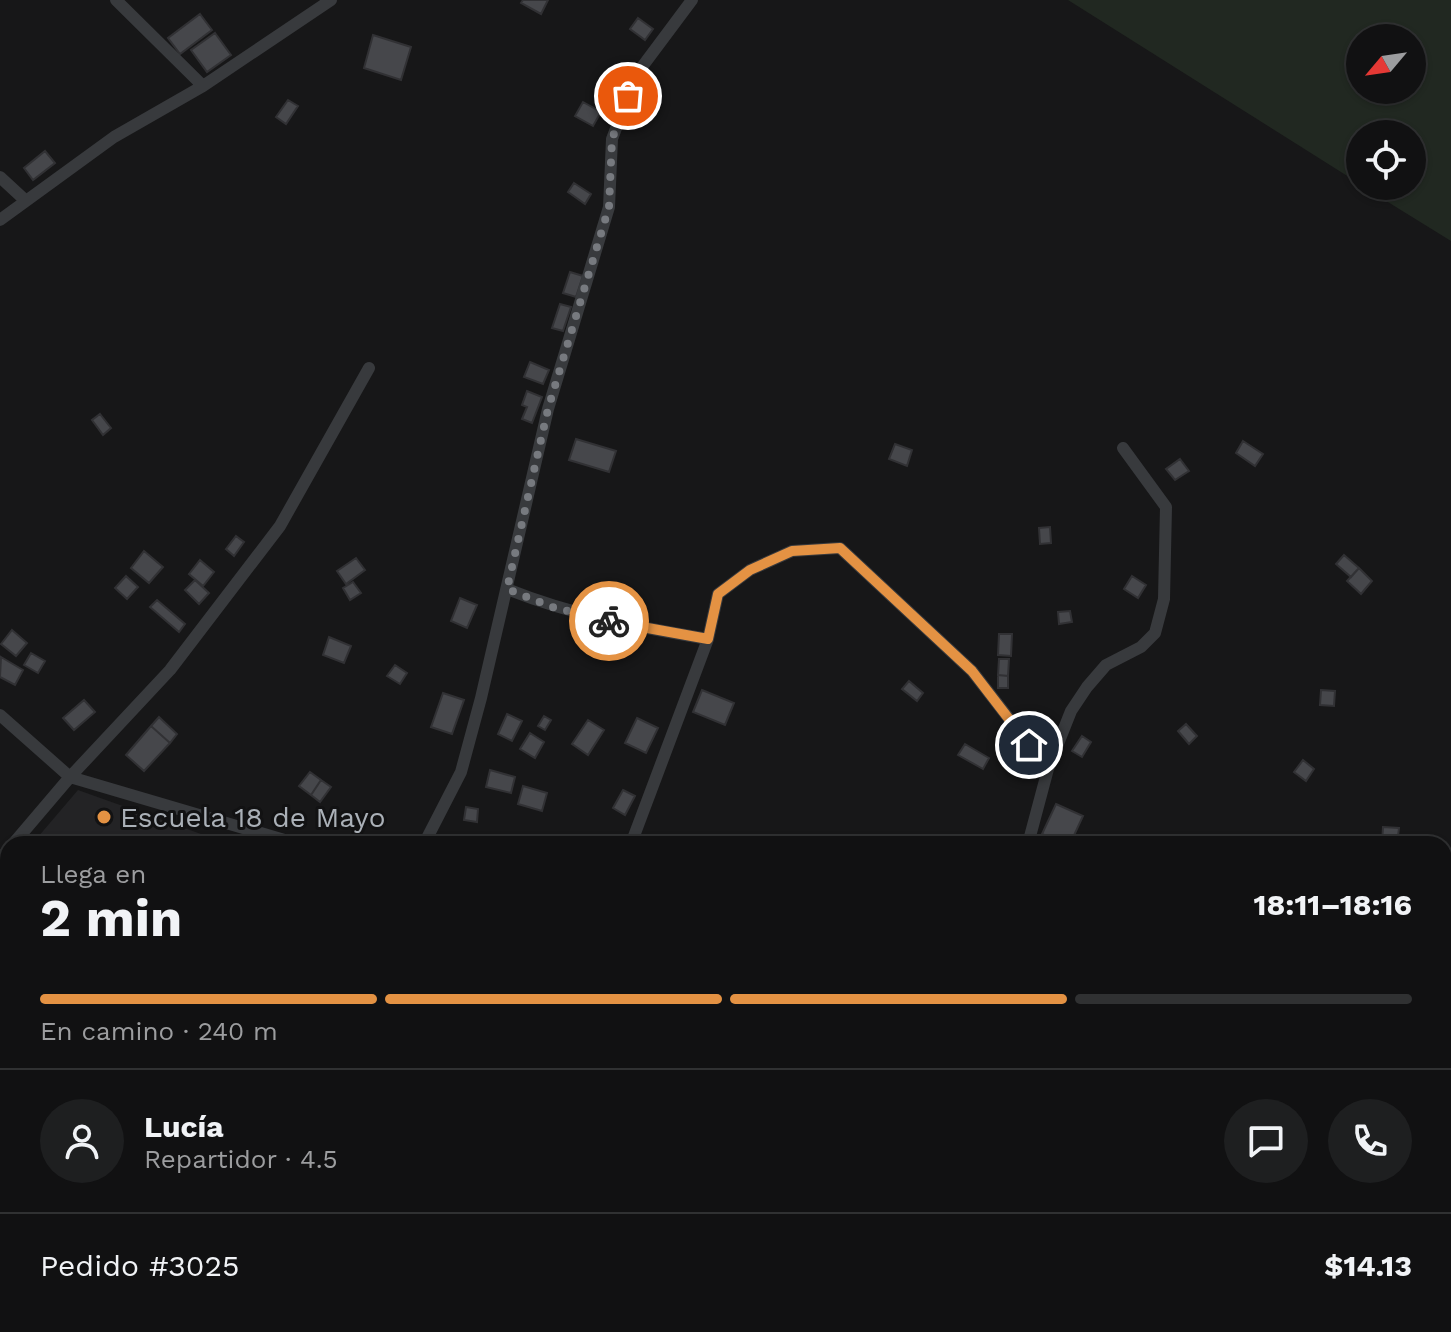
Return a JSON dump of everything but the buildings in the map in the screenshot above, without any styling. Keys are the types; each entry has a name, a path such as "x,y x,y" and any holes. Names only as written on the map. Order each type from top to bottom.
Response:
{"street":[{"path":"116,0 203,86"},
{"path":"0,220 114,137 203,86 331,0"},
{"path":"428,836 461,772 548,409 609,207 612,139 636,75 692,0"},
{"path":"0,177 26,201"},
{"path":"20,836 170,670 280,526 369,368"},
{"path":"1030,836 1048,769 1071,711 1106,665 1141,647 1155,633 1164,599 1166,507 1123,448"},
{"path":"634,836 708,639 718,594 750,570 792,551 840,548 972,671 1048,769"},
{"path":"507,589 552,607 603,620 708,639"},
{"path":"0,715 70,777 271,836"}],"shaded area":[{"path":"1068,0 1451,0 1451,241 1385,200 1426,200 1426,120 1346,120 1346,175"},
{"name":"Escuela 18 de Mayo","path":"78,790 207,836 39,836"}],"way so far":[{"path":"609,621 552,607 507,589 548,409 609,207 612,139 628,96"}],"place":[{"name":"Escuela 18 de Mayo","path":"104,817"}],"route":[{"path":"609,621 708,639 718,594 750,570 792,551 840,548 972,671 1029,745"}]}
